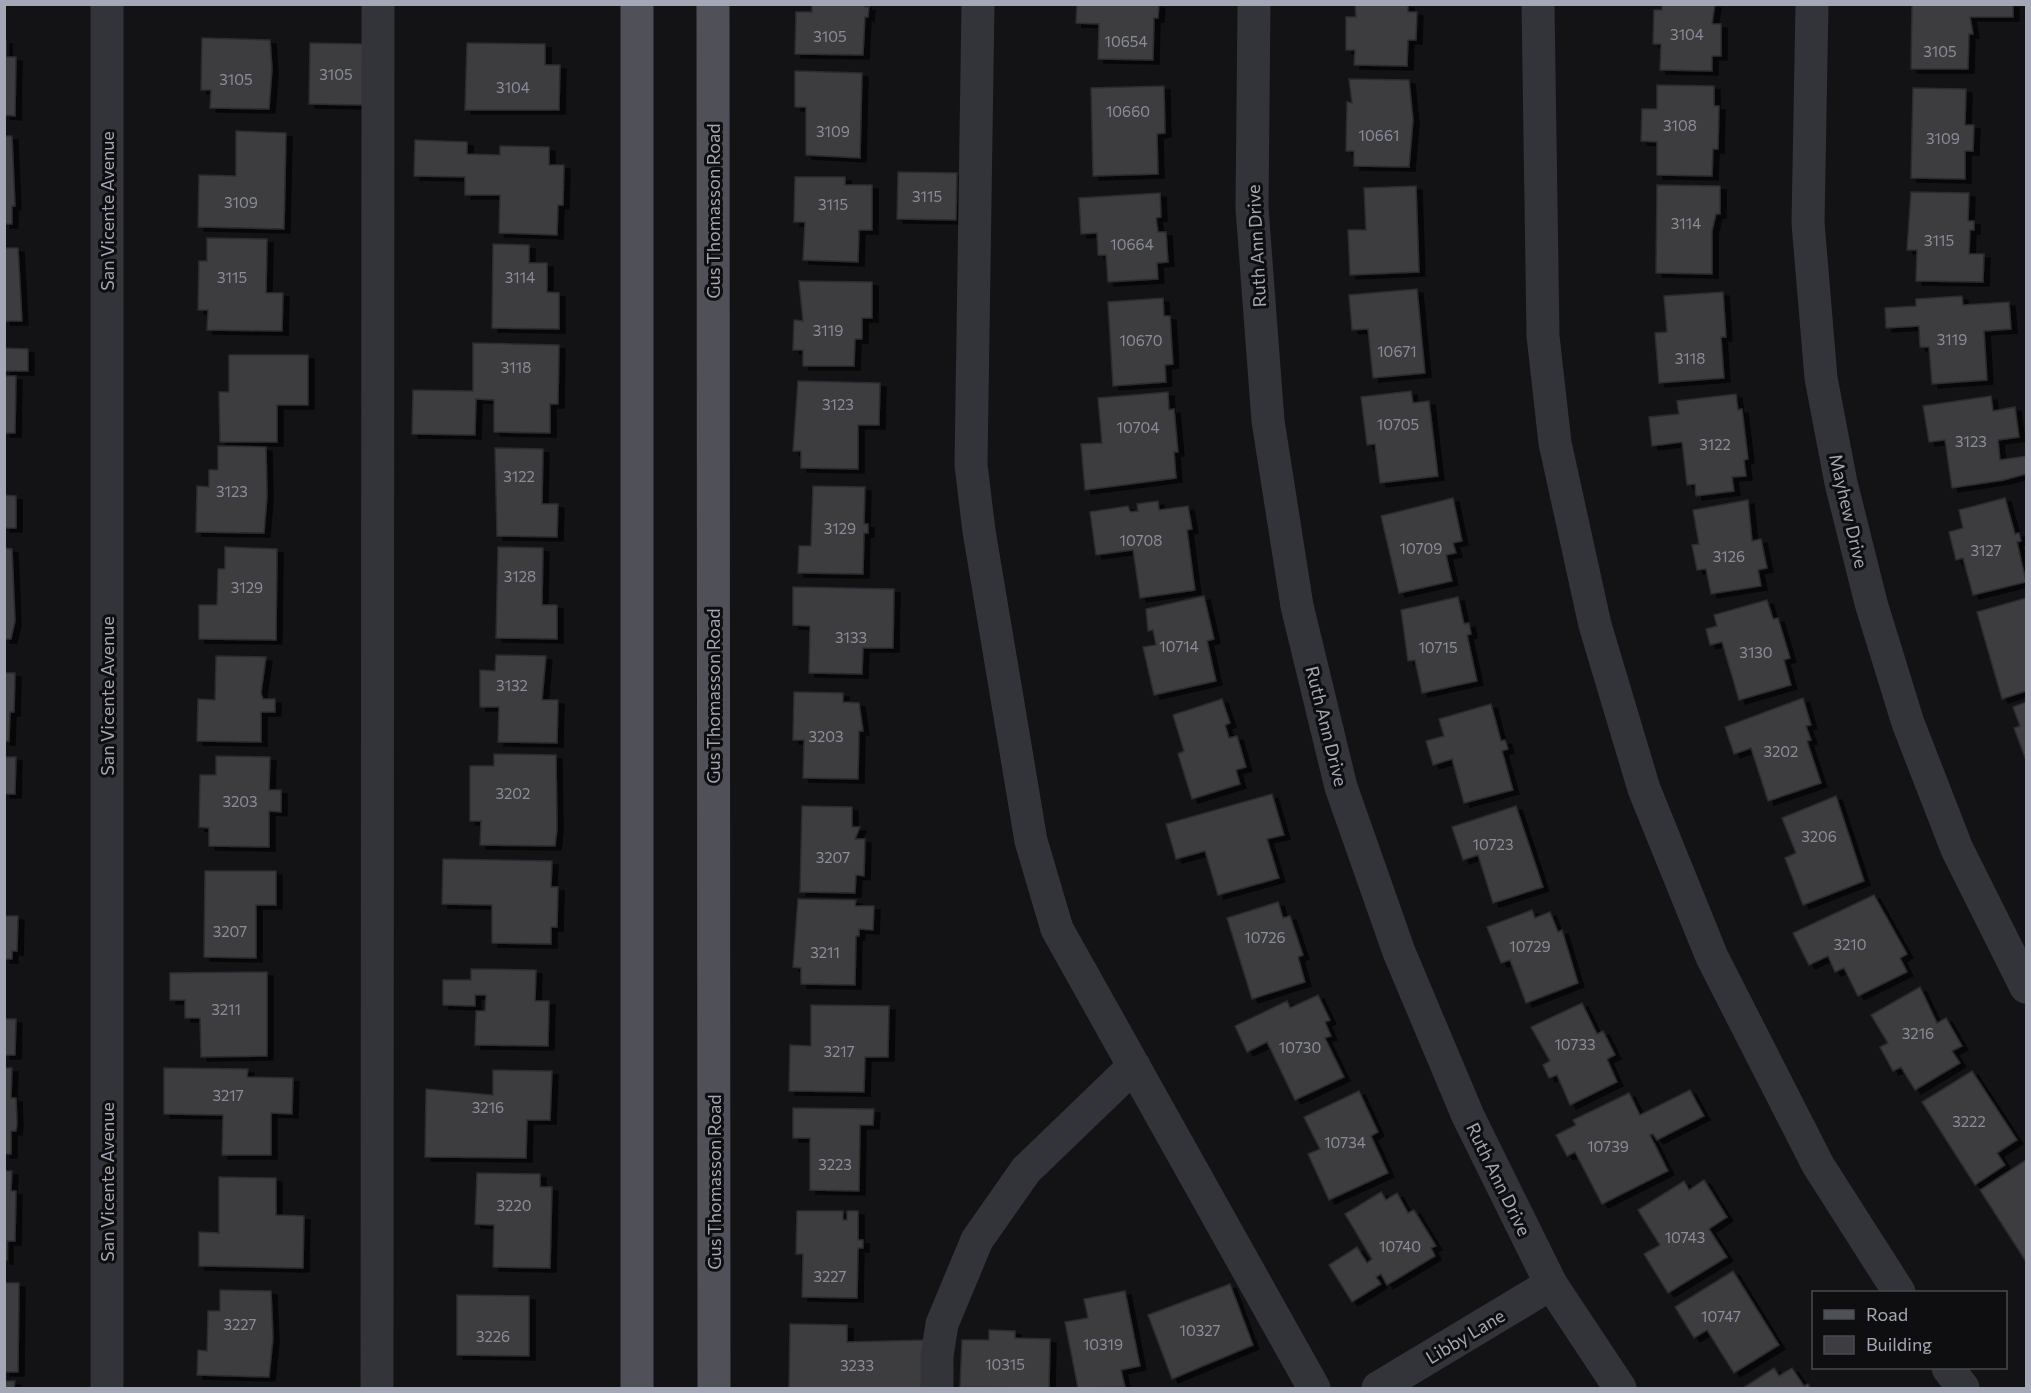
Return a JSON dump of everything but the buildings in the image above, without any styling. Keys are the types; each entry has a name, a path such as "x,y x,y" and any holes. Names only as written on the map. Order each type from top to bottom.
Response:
{"main road":[{"path":"638,4 638,1389"},
{"name":"Gus Thomasson Road","path":"713,4 714,1389"}],"street":[{"name":"San Vicente Avenue","path":"107,4 107,1389"},
{"path":"377,1389 378,4"},
{"path":"978,4 971,465 979,531 1034,852 1057,928 1314,1389"},
{"name":"Ruth Ann Drive","path":"1254,4 1252,208 1268,421 1297,606 1341,787 1399,952 1468,1116 1551,1284 1620,1389"},
{"path":"1538,4 1543,336 1555,443 1595,625 1644,789 1712,957 1818,1165 1898,1291"},
{"name":"Mayhew Drive","path":"1812,4 1808,223 1821,378 1841,483 1871,603 1908,723 1957,849 2026,987"},
{"path":"937,1389 937,1356 942,1324 977,1240 1026,1170 1134,1066"},
{"name":"Libby Lane","path":"1378,1389 1551,1284"},
{"path":"1949,1369 1962,1389"}]}
